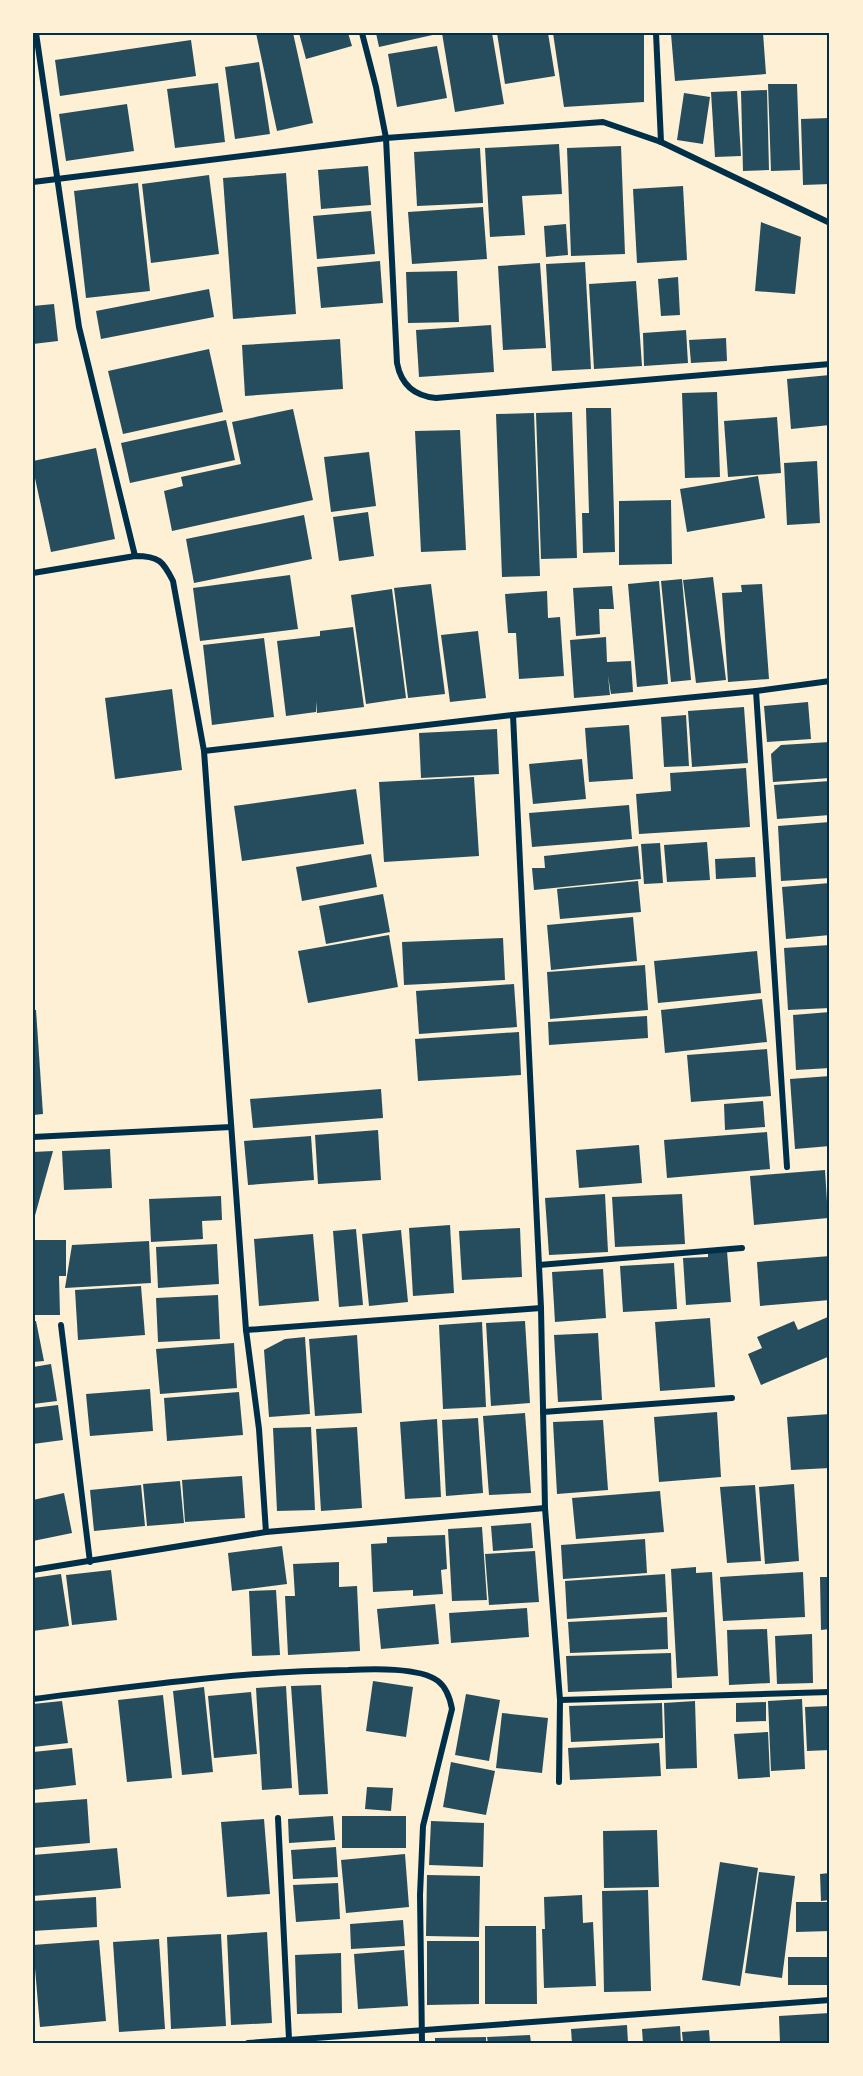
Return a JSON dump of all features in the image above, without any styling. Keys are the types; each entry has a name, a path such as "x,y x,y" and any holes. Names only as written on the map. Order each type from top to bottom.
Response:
{"street":[{"path":"36,33 79,327 135,556"},
{"path":"362,33 386,138 397,363 403,381 410,389 418,394 436,398 830,364"},
{"path":"656,33 660,142"},
{"path":"33,182 386,138 603,122 660,142 830,223"},
{"path":"33,573 146,556 161,561 173,581 204,750 246,1330 259,1429 266,1532"},
{"path":"204,750 756,691 830,681"},
{"path":"756,691 787,1167"},
{"path":"513,716 541,1308 545,1508 560,1700 559,1782"},
{"path":"33,1137 231,1127"},
{"path":"539,1265 742,1248"},
{"path":"246,1330 541,1308"},
{"path":"61,1325 90,1562"},
{"path":"543,1412 732,1398"},
{"path":"33,1570 266,1532 545,1508"},
{"path":"33,1699 251,1673 385,1669 423,1674 438,1681 450,1695 452,1709 423,1826 420,1895 422,2043"},
{"path":"560,1700 830,1692"},
{"path":"278,1818 289,2039"},
{"path":"248,2043 830,2000"}],"building":[{"path":"256,33 293,33 313,123 277,131"},
{"path":"299,33 348,33 352,46 306,59"},
{"path":"376,33 436,33 437,34 379,47"},
{"path":"442,33 492,33 504,104 455,112"},
{"path":"497,33 548,33 555,76 505,84"},
{"path":"553,33 644,33 644,102 564,107"},
{"path":"763,33 766,74 675,81 671,34"},
{"path":"191,40 196,76 60,96 55,60"},
{"path":"437,46 447,98 397,107 388,54"},
{"path":"259,62 270,134 235,139 225,67"},
{"path":"218,83 225,142 175,148 167,89"},
{"path":"768,84 797,84 800,170 771,171"},
{"path":"767,90 769,170 743,171 741,91"},
{"path":"737,91 741,156 715,157 711,92"},
{"path":"684,93 710,97 703,144 677,140"},
{"path":"127,104 134,151 66,161 59,114"},
{"path":"829,118 830,184 803,185 801,119"},
{"path":"559,144 562,194 522,196 525,235 490,237 485,148"},
{"path":"621,146 625,254 571,256 567,148"},
{"path":"480,148 483,203 417,206 414,152"},
{"path":"368,166 371,205 321,209 318,170"},
{"path":"286,173 296,314 233,319 223,178"},
{"path":"209,175 219,254 151,263 142,184"},
{"path":"138,183 150,291 86,298 74,191"},
{"path":"683,186 687,260 637,263 633,189"},
{"path":"483,207 487,259 412,264 408,212"},
{"path":"371,211 375,254 317,259 313,216"},
{"path":"761,222 801,237 795,294 755,291"},
{"path":"566,224 568,255 546,257 544,226"},
{"path":"380,261 383,303 321,308 317,267"},
{"path":"585,262 591,369 552,371 546,264"},
{"path":"540,263 546,348 503,350 498,266"},
{"path":"457,271 459,322 408,323 406,272"},
{"path":"678,277 680,315 661,316 658,279"},
{"path":"636,281 642,366 594,369 589,284"},
{"path":"209,289 214,317 101,339 96,311"},
{"path":"54,304 58,341 33,344 33,306"},
{"path":"491,325 494,372 419,377 416,330"},
{"path":"686,330 688,363 644,366 643,333"},
{"path":"726,338 727,361 691,363 689,340"},
{"path":"340,339 343,389 245,396 242,345"},
{"path":"209,349 223,412 123,434 108,371"},
{"path":"830,375 830,425 791,429 787,379"},
{"path":"717,392 720,477 685,478 682,393"},
{"path":"586,408 611,408 615,552 583,553 582,513 589,513"},
{"path":"293,409 313,500 172,531 164,491 183,486 181,477 241,464 232,422"},
{"path":"572,412 577,558 541,559 536,413"},
{"path":"534,413 540,576 502,577 496,414"},
{"path":"777,417 781,473 728,477 724,421"},
{"path":"226,420 235,460 130,483 121,443"},
{"path":"460,430 466,550 421,552 415,431"},
{"path":"96,448 115,539 51,552 33,461"},
{"path":"369,452 376,506 331,512 324,457"},
{"path":"817,461 820,523 787,525 784,463"},
{"path":"758,476 765,518 687,532 680,489"},
{"path":"671,500 672,564 619,565 619,501"},
{"path":"368,512 374,556 339,561 333,517"},
{"path":"304,515 312,559 194,583 186,539"},
{"path":"290,575 298,629 200,641 193,588"},
{"path":"713,577 726,680 696,683 683,580"},
{"path":"682,579 691,680 671,682 661,581"},
{"path":"659,581 668,684 637,687 628,584"},
{"path":"431,584 445,694 408,698 394,588"},
{"path":"762,584 769,679 728,682 722,593 742,592 741,585"},
{"path":"612,586 614,609 599,609 600,634 576,636 573,588"},
{"path":"392,589 406,698 366,704 351,595"},
{"path":"547,591 548,618 560,617 564,676 519,679 516,633 508,633 505,594"},
{"path":"353,627 364,707 317,713 316,701 316,712 286,716 277,641 320,636 320,631"},
{"path":"478,631 486,698 450,702 441,635"},
{"path":"606,637 607,662 631,661 633,692 611,694 608,676 610,695 574,698 570,640"},
{"path":"264,638 274,717 212,725 203,645"},
{"path":"172,689 182,770 115,779 105,698"},
{"path":"808,702 811,739 767,742 764,706"},
{"path":"744,707 748,763 692,767 688,711"},
{"path":"686,715 689,766 664,767 661,717"},
{"path":"629,725 633,779 589,782 585,728"},
{"path":"497,729 499,774 421,778 419,733"},
{"path":"830,742 830,778 773,782 771,754 781,745"},
{"path":"582,759 586,799 533,804 529,764"},
{"path":"746,768 750,827 639,834 636,794 671,791 670,773"},
{"path":"474,777 479,856 384,862 379,782"},
{"path":"830,781 830,815 777,819 774,785"},
{"path":"356,789 364,844 242,861 234,806"},
{"path":"629,805 632,839 532,847 529,813"},
{"path":"830,822 830,878 781,881 778,826"},
{"path":"707,842 710,880 667,882 664,845"},
{"path":"660,843 663,883 644,884 641,844"},
{"path":"638,846 641,879 534,890 532,868 545,868 544,856"},
{"path":"371,854 377,887 302,901 296,867"},
{"path":"755,857 756,877 716,879 715,859"},
{"path":"638,881 641,912 560,919 557,889"},
{"path":"830,883 830,935 786,939 782,887"},
{"path":"383,894 390,932 326,944 319,906"},
{"path":"633,917 637,961 551,970 547,925"},
{"path":"389,935 398,987 308,1003 298,951"},
{"path":"503,938 505,980 404,985 402,942"},
{"path":"830,945 830,1008 788,1010 784,948"},
{"path":"757,951 761,993 658,1003 654,961"},
{"path":"645,965 648,1010 550,1019 547,972"},
{"path":"514,984 517,1027 419,1034 416,991"},
{"path":"762,999 767,1042 665,1053 661,1010"},
{"path":"33,1010 36,1010 43,1114 33,1115"},
{"path":"830,1012 830,1068 796,1070 793,1015"},
{"path":"647,1016 648,1038 549,1045 548,1022"},
{"path":"519,1032 521,1075 418,1081 415,1039"},
{"path":"767,1049 771,1096 691,1102 687,1055"},
{"path":"830,1076 830,1146 795,1149 790,1079"},
{"path":"381,1089 383,1118 253,1128 250,1099"},
{"path":"763,1101 765,1127 725,1130 724,1104"},
{"path":"378,1130 381,1180 318,1184 315,1135"},
{"path":"767,1132 770,1169 667,1178 664,1140"},
{"path":"311,1136 314,1180 248,1185 244,1141"},
{"path":"639,1145 642,1183 579,1188 576,1150"},
{"path":"110,1149 112,1188 64,1190 62,1151"},
{"path":"53,1151 34,1219 33,1152"},
{"path":"825,1170 828,1218 754,1225 750,1176"},
{"path":"605,1194 608,1252 549,1255 545,1198"},
{"path":"682,1194 685,1244 615,1247 612,1197"},
{"path":"221,1196 222,1220 202,1221 203,1239 151,1242 149,1199"},
{"path":"450,1225 454,1293 413,1296 409,1228"},
{"path":"520,1228 522,1277 462,1280 459,1231"},
{"path":"356,1229 363,1305 339,1307 333,1231"},
{"path":"401,1230 408,1302 369,1306 362,1234"},
{"path":"313,1234 319,1301 259,1306 254,1239"},
{"path":"33,1240 66,1240 66,1276 59,1276 60,1315 33,1315"},
{"path":"149,1241 151,1283 65,1288 72,1245"},
{"path":"217,1244 219,1284 158,1288 156,1247"},
{"path":"727,1251 731,1302 686,1305 683,1258 708,1257 708,1252"},
{"path":"830,1256 830,1300 760,1306 757,1262"},
{"path":"674,1263 677,1309 623,1312 620,1266"},
{"path":"603,1269 606,1318 555,1322 552,1272"},
{"path":"141,1286 145,1335 78,1340 75,1290"},
{"path":"218,1295 220,1339 158,1342 156,1298"},
{"path":"830,1316 830,1356 761,1385 748,1354 762,1348 757,1337 794,1321 798,1330"},
{"path":"710,1318 715,1387 660,1391 655,1322"},
{"path":"33,1321 36,1321 44,1361 33,1362"},
{"path":"525,1321 530,1403 491,1406 486,1323"},
{"path":"482,1322 486,1407 443,1409 439,1325"},
{"path":"598,1333 602,1400 558,1402 554,1335"},
{"path":"357,1335 362,1413 315,1416 309,1339"},
{"path":"305,1337 310,1414 269,1417 264,1350 285,1339"},
{"path":"234,1343 237,1388 160,1394 156,1349"},
{"path":"51,1364 57,1401 33,1404 33,1367"},
{"path":"150,1389 153,1431 90,1436 86,1394"},
{"path":"239,1392 243,1435 167,1441 164,1398"},
{"path":"58,1405 63,1440 33,1444 33,1408"},
{"path":"717,1412 721,1477 659,1482 654,1417"},
{"path":"525,1413 531,1493 489,1495 483,1416"},
{"path":"830,1414 830,1468 791,1470 787,1417"},
{"path":"478,1418 483,1493 446,1496 442,1420"},
{"path":"437,1419 441,1497 405,1499 400,1422"},
{"path":"603,1420 608,1490 557,1494 553,1422"},
{"path":"311,1427 315,1510 277,1511 273,1428"},
{"path":"357,1427 362,1508 321,1511 316,1429"},
{"path":"242,1476 245,1518 185,1522 182,1480"},
{"path":"180,1481 184,1523 147,1526 143,1484"},
{"path":"794,1484 799,1561 765,1564 759,1487"},
{"path":"141,1485 145,1526 94,1531 90,1490"},
{"path":"755,1485 761,1561 727,1563 720,1487"},
{"path":"660,1491 664,1532 576,1539 572,1498"},
{"path":"64,1493 72,1533 33,1541 33,1500"},
{"path":"531,1523 533,1548 493,1551 491,1526"},
{"path":"482,1527 487,1600 452,1601 448,1529"},
{"path":"445,1535 447,1569 441,1570 443,1594 413,1596 413,1590 373,1592 371,1544 387,1543 387,1537"},
{"path":"645,1539 647,1573 563,1579 561,1545"},
{"path":"282,1546 287,1584 232,1591 228,1553"},
{"path":"535,1551 539,1602 489,1605 485,1554"},
{"path":"339,1562 339,1587 357,1586 360,1651 288,1655 285,1596 295,1596 293,1564"},
{"path":"696,1567 696,1573 712,1572 718,1676 677,1678 671,1569"},
{"path":"111,1570 117,1620 72,1625 66,1575"},
{"path":"803,1572 805,1617 723,1621 720,1577"},
{"path":"61,1574 69,1626 33,1631 33,1578"},
{"path":"665,1574 667,1612 567,1619 565,1581"},
{"path":"820,1577 830,1577 830,1629 821,1630"},
{"path":"276,1590 280,1655 252,1656 249,1591"},
{"path":"435,1604 439,1644 381,1649 377,1609"},
{"path":"527,1608 529,1637 451,1643 449,1613"},
{"path":"667,1617 668,1649 570,1653 568,1622"},
{"path":"767,1629 770,1683 729,1685 727,1630"},
{"path":"812,1634 813,1683 777,1684 775,1636"},
{"path":"671,1653 672,1688 568,1692 566,1656"},
{"path":"373,1681 413,1687 406,1737 366,1731"},
{"path":"321,1685 328,1794 299,1795 291,1686"},
{"path":"286,1686 292,1788 262,1790 256,1688"},
{"path":"204,1687 213,1772 182,1775 173,1691"},
{"path":"251,1692 257,1754 214,1758 208,1696"},
{"path":"466,1694 500,1700 489,1761 455,1755"},
{"path":"163,1695 172,1778 127,1782 118,1700"},
{"path":"802,1699 805,1769 771,1771 768,1701"},
{"path":"62,1701 68,1743 33,1747 33,1704"},
{"path":"695,1701 697,1768 666,1769 664,1703"},
{"path":"766,1702 766,1721 736,1722 736,1703"},
{"path":"662,1703 663,1738 571,1742 569,1706"},
{"path":"830,1706 830,1750 807,1751 805,1707"},
{"path":"502,1713 548,1718 542,1773 496,1768"},
{"path":"768,1732 770,1777 738,1779 734,1734"},
{"path":"659,1743 661,1776 570,1780 568,1748"},
{"path":"72,1748 76,1785 33,1790 33,1752"},
{"path":"451,1762 495,1771 486,1815 443,1807"},
{"path":"367,1787 393,1788 391,1811 365,1809"},
{"path":"87,1799 90,1843 33,1848 33,1803"},
{"path":"333,1816 335,1840 289,1843 288,1819"},
{"path":"342,1816 406,1816 406,1848 342,1848"},
{"path":"264,1819 270,1894 227,1897 221,1822"},
{"path":"431,1821 484,1823 483,1867 429,1865"},
{"path":"657,1830 659,1887 604,1888 603,1831"},
{"path":"336,1847 338,1877 293,1879 291,1850"},
{"path":"117,1848 121,1888 33,1896 33,1855"},
{"path":"405,1854 409,1907 346,1913 341,1860"},
{"path":"720,1862 758,1868 740,1986 702,1980"},
{"path":"759,1872 795,1876 782,1978 745,1973"},
{"path":"830,1873 830,1900 821,1901 820,1874"},
{"path":"427,1875 480,1876 479,1937 426,1936"},
{"path":"338,1883 340,1919 296,1922 293,1885"},
{"path":"648,1890 651,1991 604,1992 602,1891"},
{"path":"582,1895 583,1923 593,1922 596,1986 544,1988 542,1929 545,1929 544,1897"},
{"path":"96,1897 97,1927 33,1931 33,1901"},
{"path":"796,1902 830,1902 830,1931 796,1932"},
{"path":"403,1920 405,1946 351,1949 350,1924"},
{"path":"485,1926 536,1926 537,2004 485,2004"},
{"path":"267,1932 272,2023 231,2025 227,1935"},
{"path":"221,1934 226,2026 171,2029 167,1937"},
{"path":"159,1939 165,2029 119,2032 113,1942"},
{"path":"99,1940 106,2021 40,2027 33,1945"},
{"path":"427,1941 479,1941 479,2004 427,2005"},
{"path":"404,1950 408,2006 358,2009 354,1954"},
{"path":"341,1953 342,2013 297,2014 295,1955"},
{"path":"788,1957 830,1957 830,1985 788,1985"},
{"path":"830,2013 830,2043 780,2043 779,2016"},
{"path":"627,2025 628,2043 572,2043 571,2029"},
{"path":"680,2026 681,2043 643,2043 642,2029"},
{"path":"709,2030 710,2043 683,2043 682,2032"},
{"path":"530,2035 531,2043 488,2043 487,2037"},
{"path":"486,2037 486,2043 435,2043 435,2038"}]}
